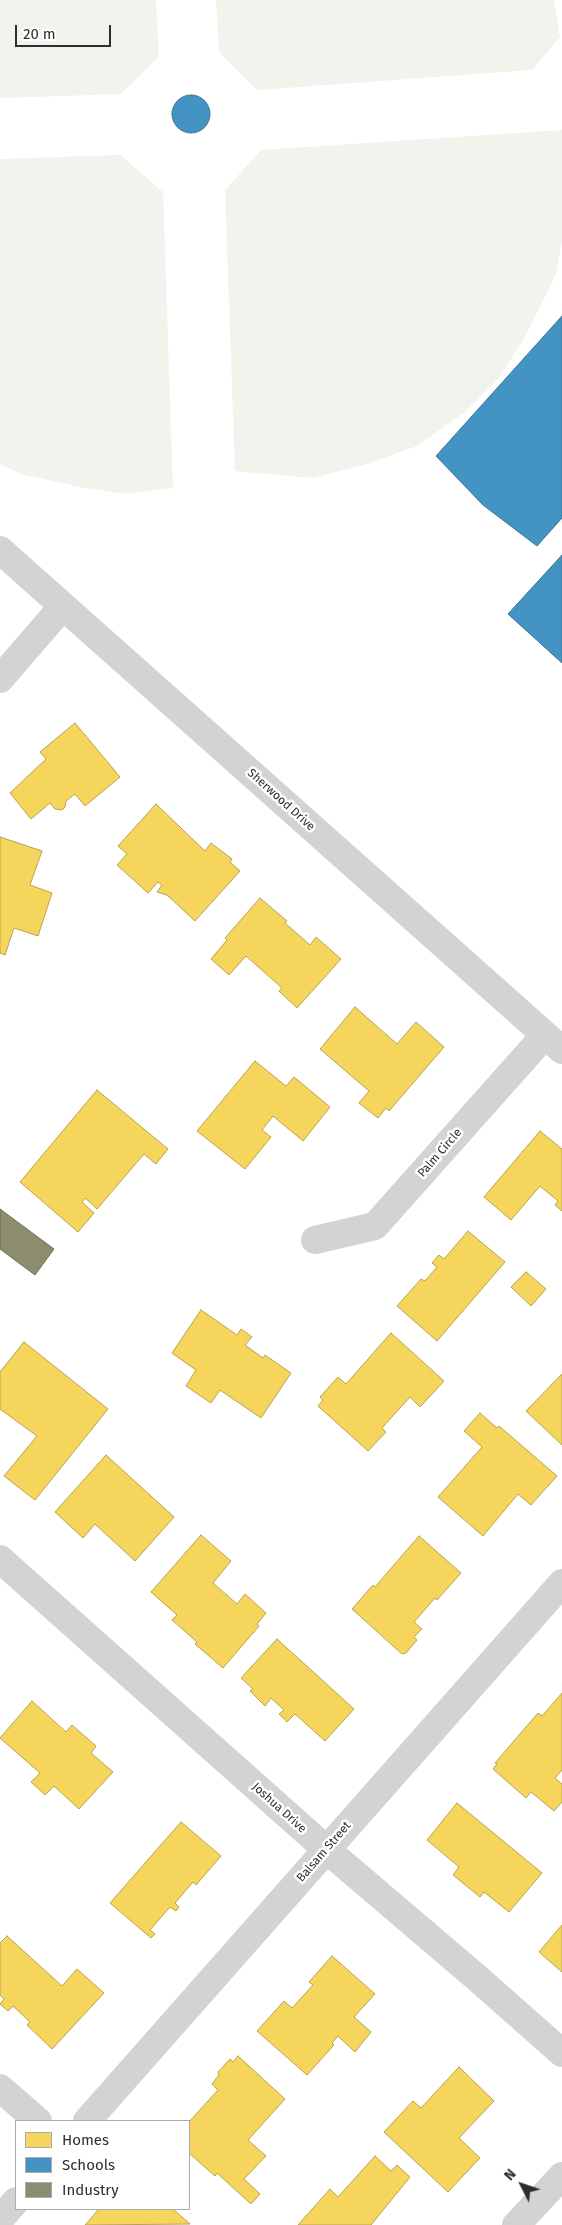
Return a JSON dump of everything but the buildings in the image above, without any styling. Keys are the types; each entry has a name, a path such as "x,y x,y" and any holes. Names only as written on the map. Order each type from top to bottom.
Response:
{"street":[{"name":"Sherwood Drive","path":"0,550 553,1042"},
{"path":"0,679 64,606"},
{"name":"Palm Circle","path":"316,1240 375,1226 553,1042"},
{"name":"Joshua Drive","path":"0,1559 326,1850 476,1977 562,2053"},
{"name":"Balsam Street","path":"87,2120 562,1583"},
{"path":"0,2088 37,2120"},
{"path":"516,2225 562,2176"},
{"path":"0,2219 15,2202"}],"shaded area":[{"path":"0,0 156,0 159,56 121,94 0,98"},
{"path":"216,0 554,0 560,37 532,70 257,90 219,52"},
{"path":"562,130 562,241 556,274 525,337 498,379 465,412 417,446 367,464 313,478 235,471 225,190 261,150"},
{"path":"120,155 163,192 173,488 125,494 80,487 21,474 0,464 0,159"}]}
